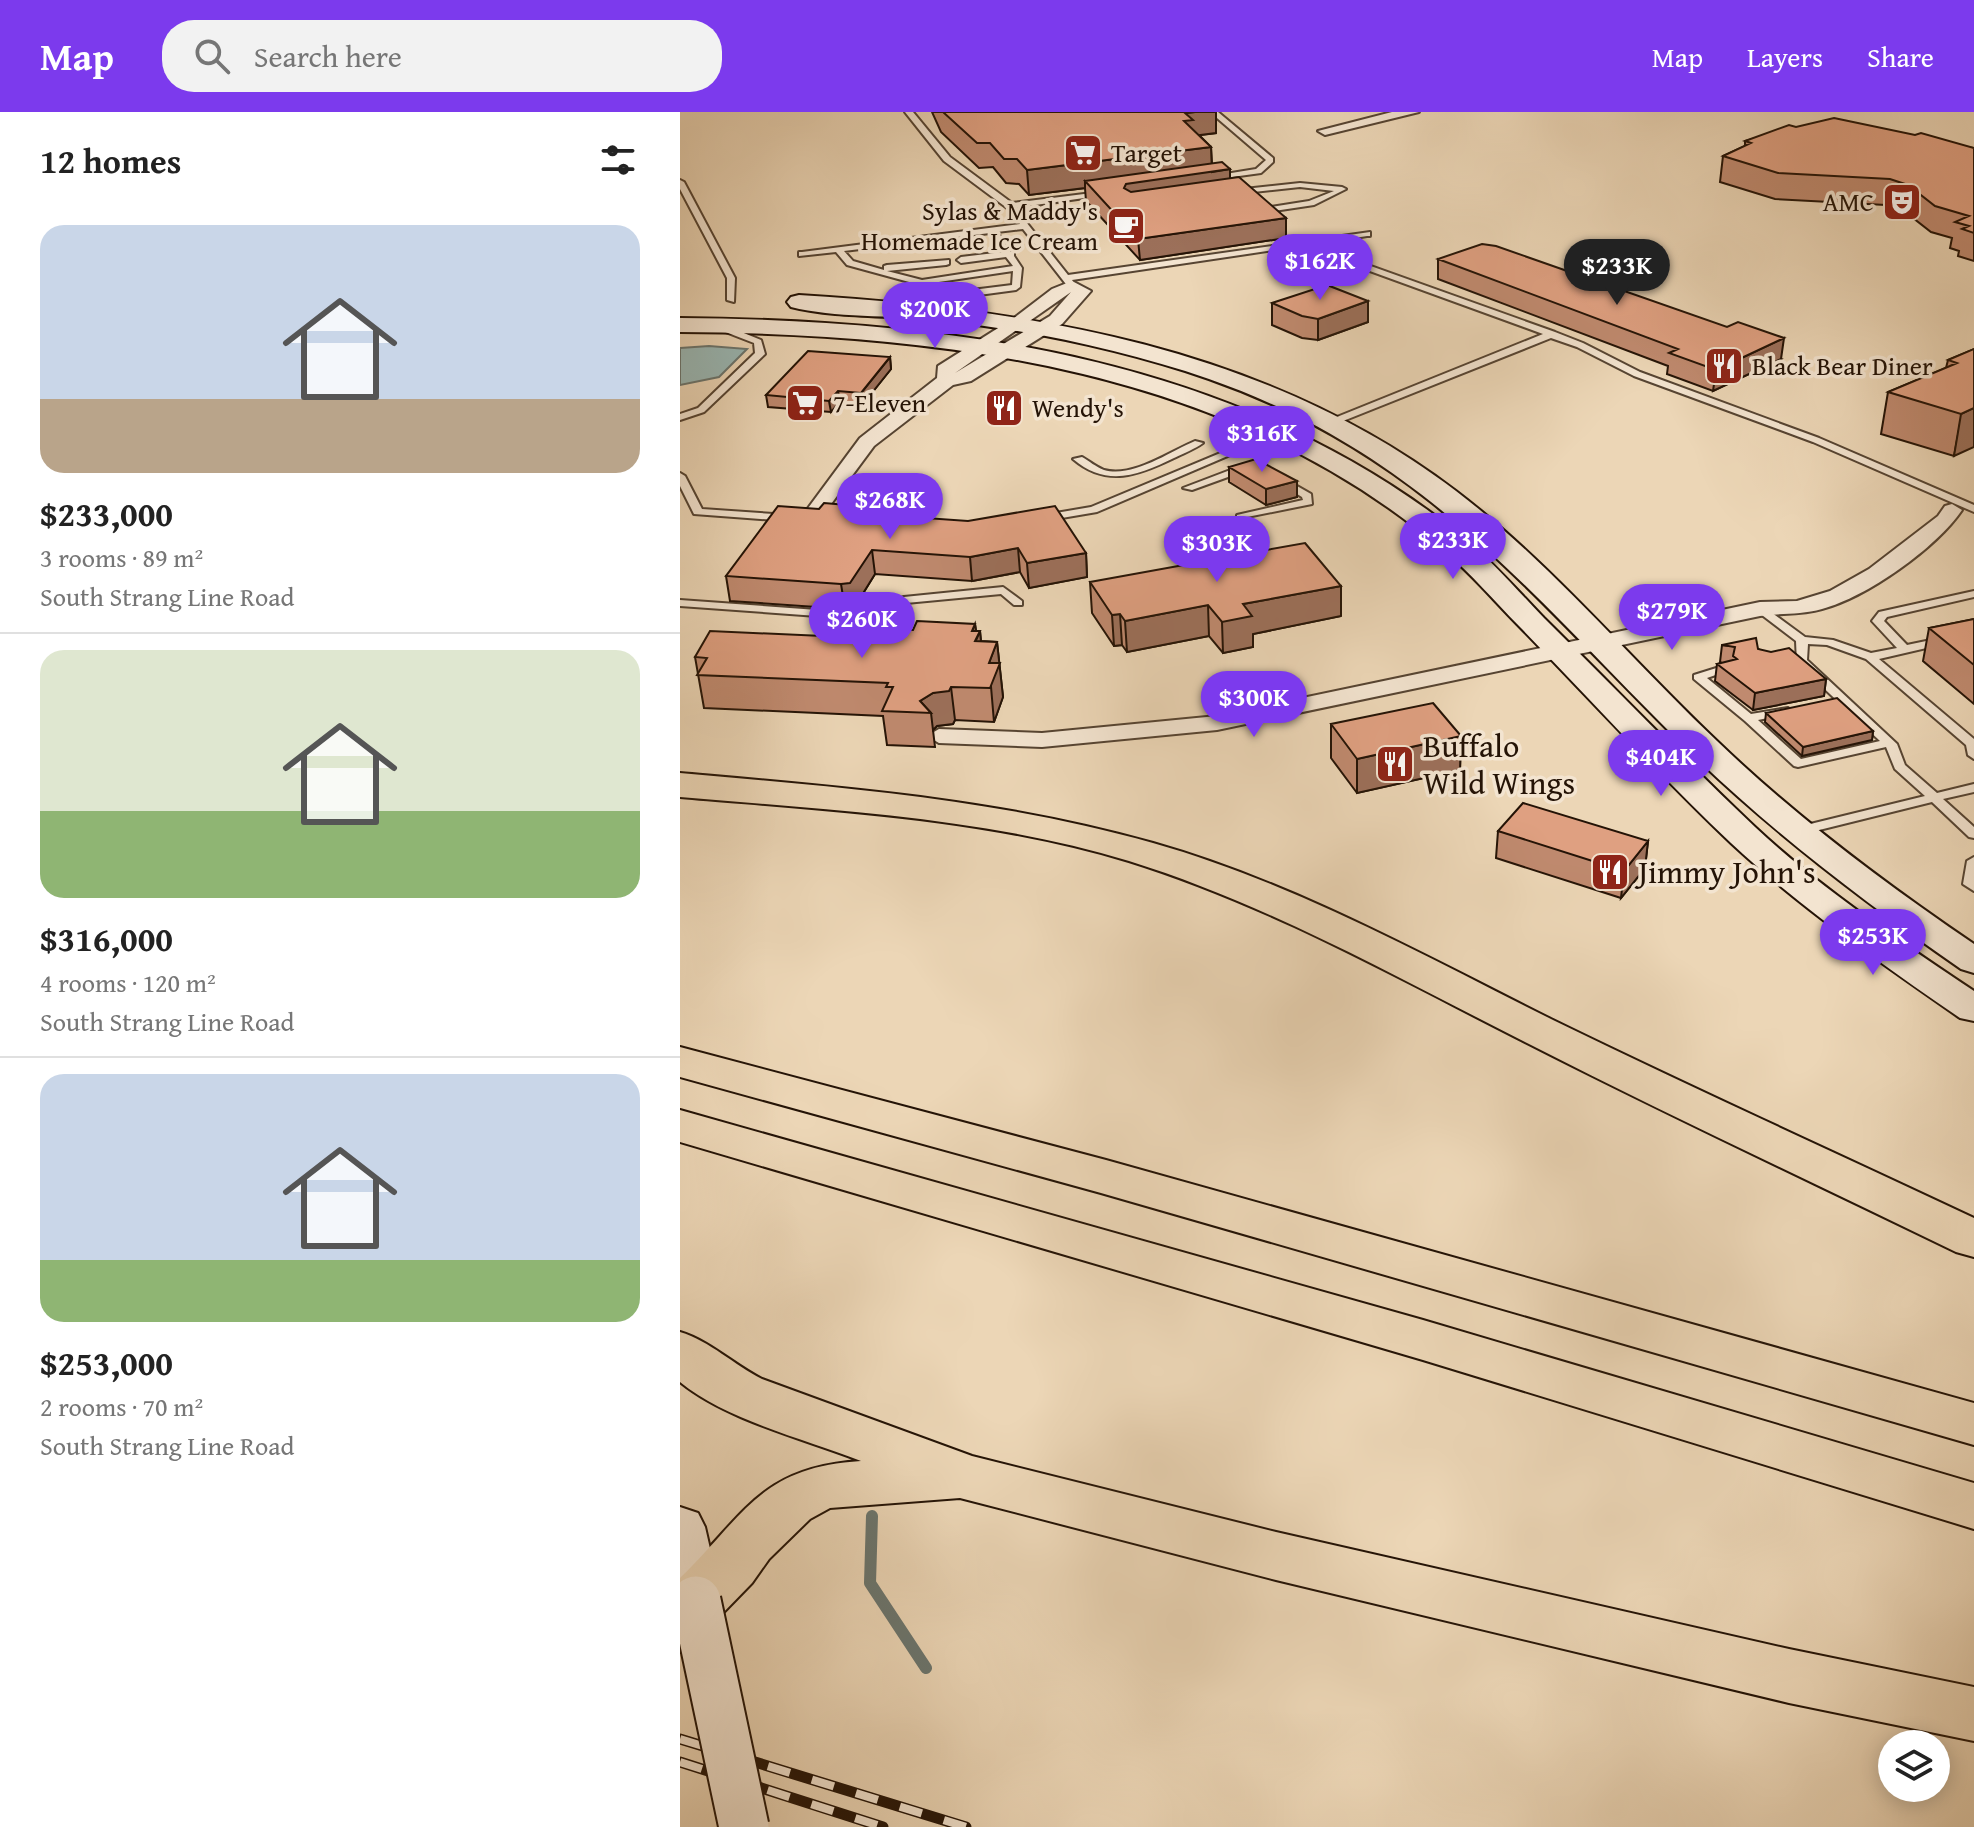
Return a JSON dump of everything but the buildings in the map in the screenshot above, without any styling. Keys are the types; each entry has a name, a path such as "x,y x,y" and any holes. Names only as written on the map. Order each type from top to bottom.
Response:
{"highway":[{"path":"680,785 889,802 978,815 1104,841 1234,884 1335,925 1546,1035 1974,1239"},
{"path":"680,805 797,796"},
{"path":"680,1062 1121,1181 1974,1424"},
{"path":"680,1126 1423,1340 1974,1506"},
{"path":"680,1352 712,1378 743,1394 966,1477 1276,1556 1789,1676 1974,1714"},
{"path":"696,1601 780,1513 821,1486 966,1477"}],"main road":[{"path":"690,311 731,300 767,301 913,309 1030,326 1136,348 1189,364 1285,401 1330,423 1444,495 1493,536 1706,749 1798,832 1974,961"},
{"path":"690,311 1005,351 1166,387 1281,431 1330,456 1419,514 1455,545 1745,837 1888,951 1974,1009"},
{"path":"680,1527 744,1827"}],"street":[{"path":"1325,131 1412,112"},
{"path":"816,519 867,442 947,380 964,377 1005,351 1030,326 1058,290 1070,282 1082,291 1073,305 1030,326 978,347 945,370 947,380"},
{"path":"939,736 1042,740 1217,723 1768,608 1796,608 1862,583 1966,507"}],"lane":[{"path":"909,112 947,159 1010,206 1070,282 1367,234"},
{"path":"1197,180 1258,171 1270,160 1214,112"},
{"path":"680,182 731,278 731,300"},
{"path":"1220,194 1278,186 1342,189 1311,203 1274,209"},
{"path":"1010,206 1122,190"},
{"path":"802,254 1025,226"},
{"path":"838,249 850,263 964,294 1016,287 1018,268 991,229"},
{"path":"1303,244 1470,308 1552,334 1637,374 1816,440 1966,507"},
{"path":"867,245 875,264"},
{"path":"851,247 861,260 897,269 946,262"},
{"path":"961,260 1011,254"},
{"path":"917,282 1018,268"},
{"path":"680,417 701,410 760,354 758,342 744,333 690,311"},
{"path":"1330,423 1552,334"},
{"path":"1029,521 1093,510 1281,431"},
{"path":"1078,459 1101,472 1117,472 1142,468 1198,443"},
{"path":"1188,488 1242,468 1263,468"},
{"path":"1241,517 1308,502 1307,496 1274,475"},
{"path":"680,476 698,512 816,519"},
{"path":"680,603 845,615 873,611 904,600 1003,590 1018,603"},
{"path":"1904,649 1880,627 1878,621 1883,614 1974,594"},
{"path":"1768,608 1801,645 1801,661 1889,743 1899,766 1974,834"},
{"path":"1870,657 1974,634"},
{"path":"1787,654 1801,645 1829,642 1870,657 1972,744 1974,755"},
{"path":"1726,668 1698,677 1798,763 1889,743"},
{"path":"1826,702 1842,699"},
{"path":"1749,718 1796,708"},
{"path":"1798,832 1974,788"},
{"path":"1974,861 1970,884 1974,887"}],"water":[{"path":"709,346 747,349 719,377 680,385 680,348"}],"waterway":[{"path":"872,1516 870,1583 926,1668"}],"railway":[{"path":"680,1739 966,1827"},
{"path":"680,1762 883,1827"}],"place":[{"name":"Target","path":"1083,153"},
{"name":"AMC","path":"1902,202"},
{"name":"Sylas & Maddy's Homemade Ice Cream","path":"1126,226"},
{"name":"Black Bear Diner","path":"1724,366"},
{"name":"7-Eleven","path":"805,403"},
{"name":"Wendy's","path":"1004,408"},
{"name":"Buffalo Wild Wings","path":"1395,764"},
{"name":"Jimmy John's","path":"1610,872"}]}
